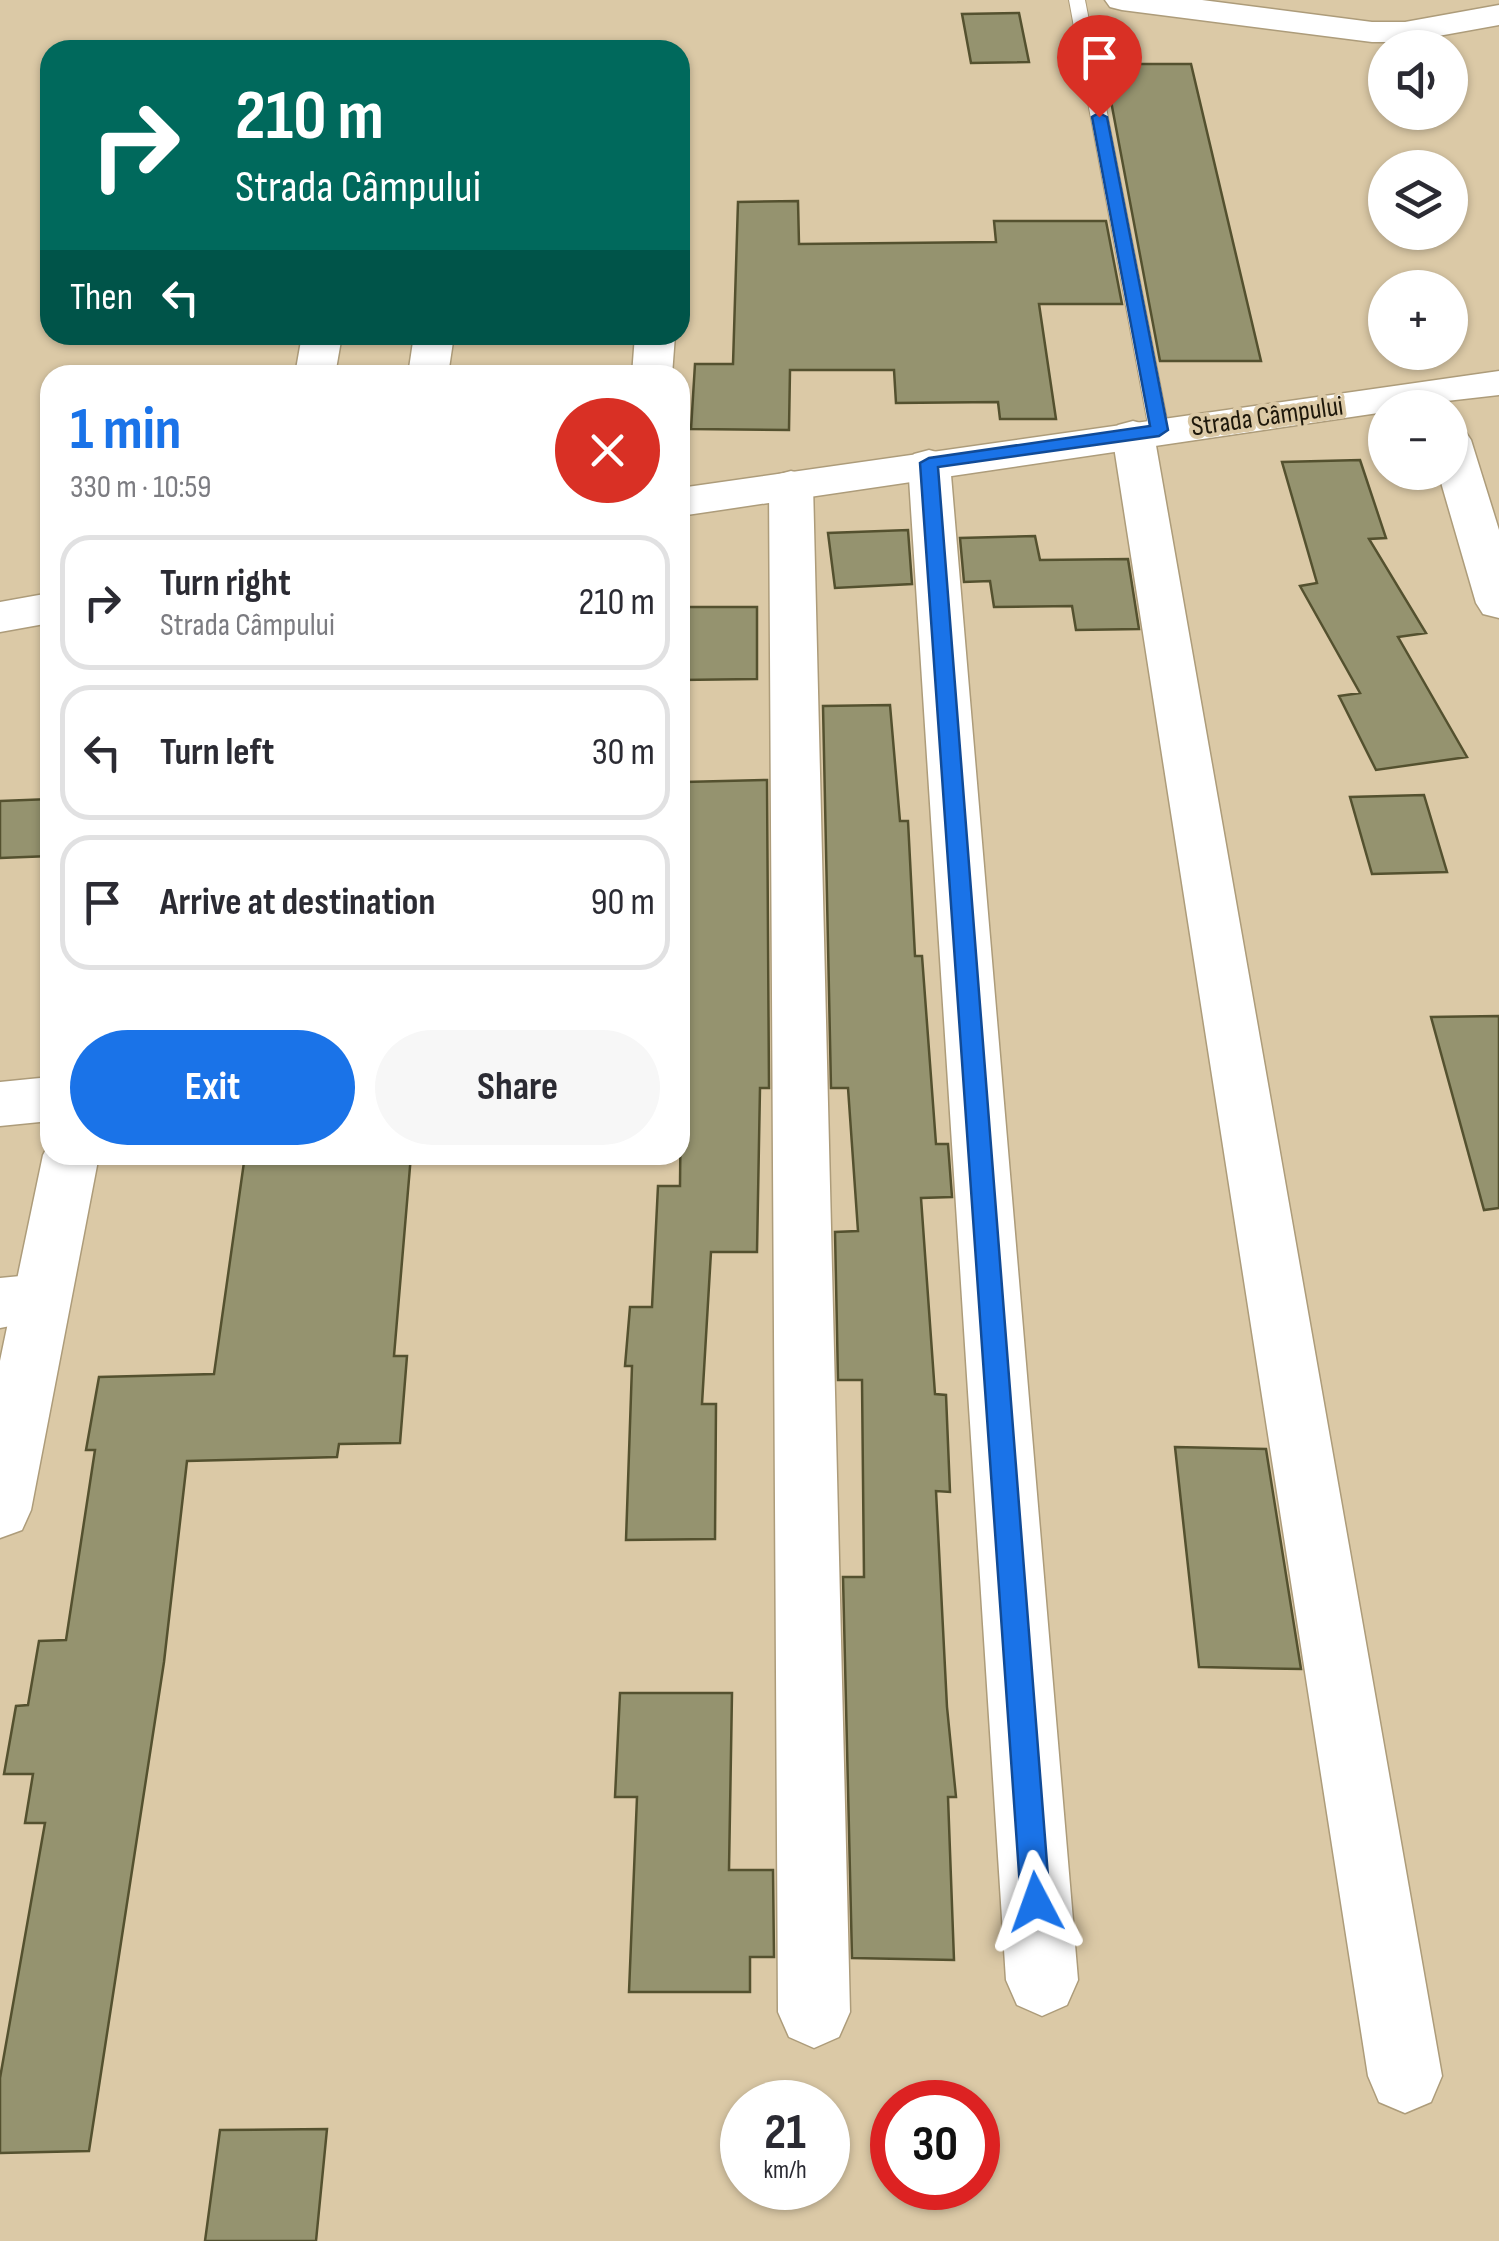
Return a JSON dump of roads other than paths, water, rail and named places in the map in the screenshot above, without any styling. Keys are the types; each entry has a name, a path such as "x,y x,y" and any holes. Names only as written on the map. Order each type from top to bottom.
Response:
{"street":[{"path":"1122,0 1388,32 1499,16"},
{"name":"Strada Câmpului","path":"1468,392 1499,383"},
{"name":"Strada Câmpului","path":"690,500 1146,432 1368,408"},
{"path":"1146,432 1404,2076"},
{"path":"929,463 1042,1980"},
{"path":"791,484 814,2012"},
{"path":"1465,490 1499,603"},
{"path":"0,617 40,610"},
{"path":"0,1104 40,1099"},
{"path":"0,1510 21,1301 68,1165"}],"lane":[{"path":"1077,0 1146,432"}]}
